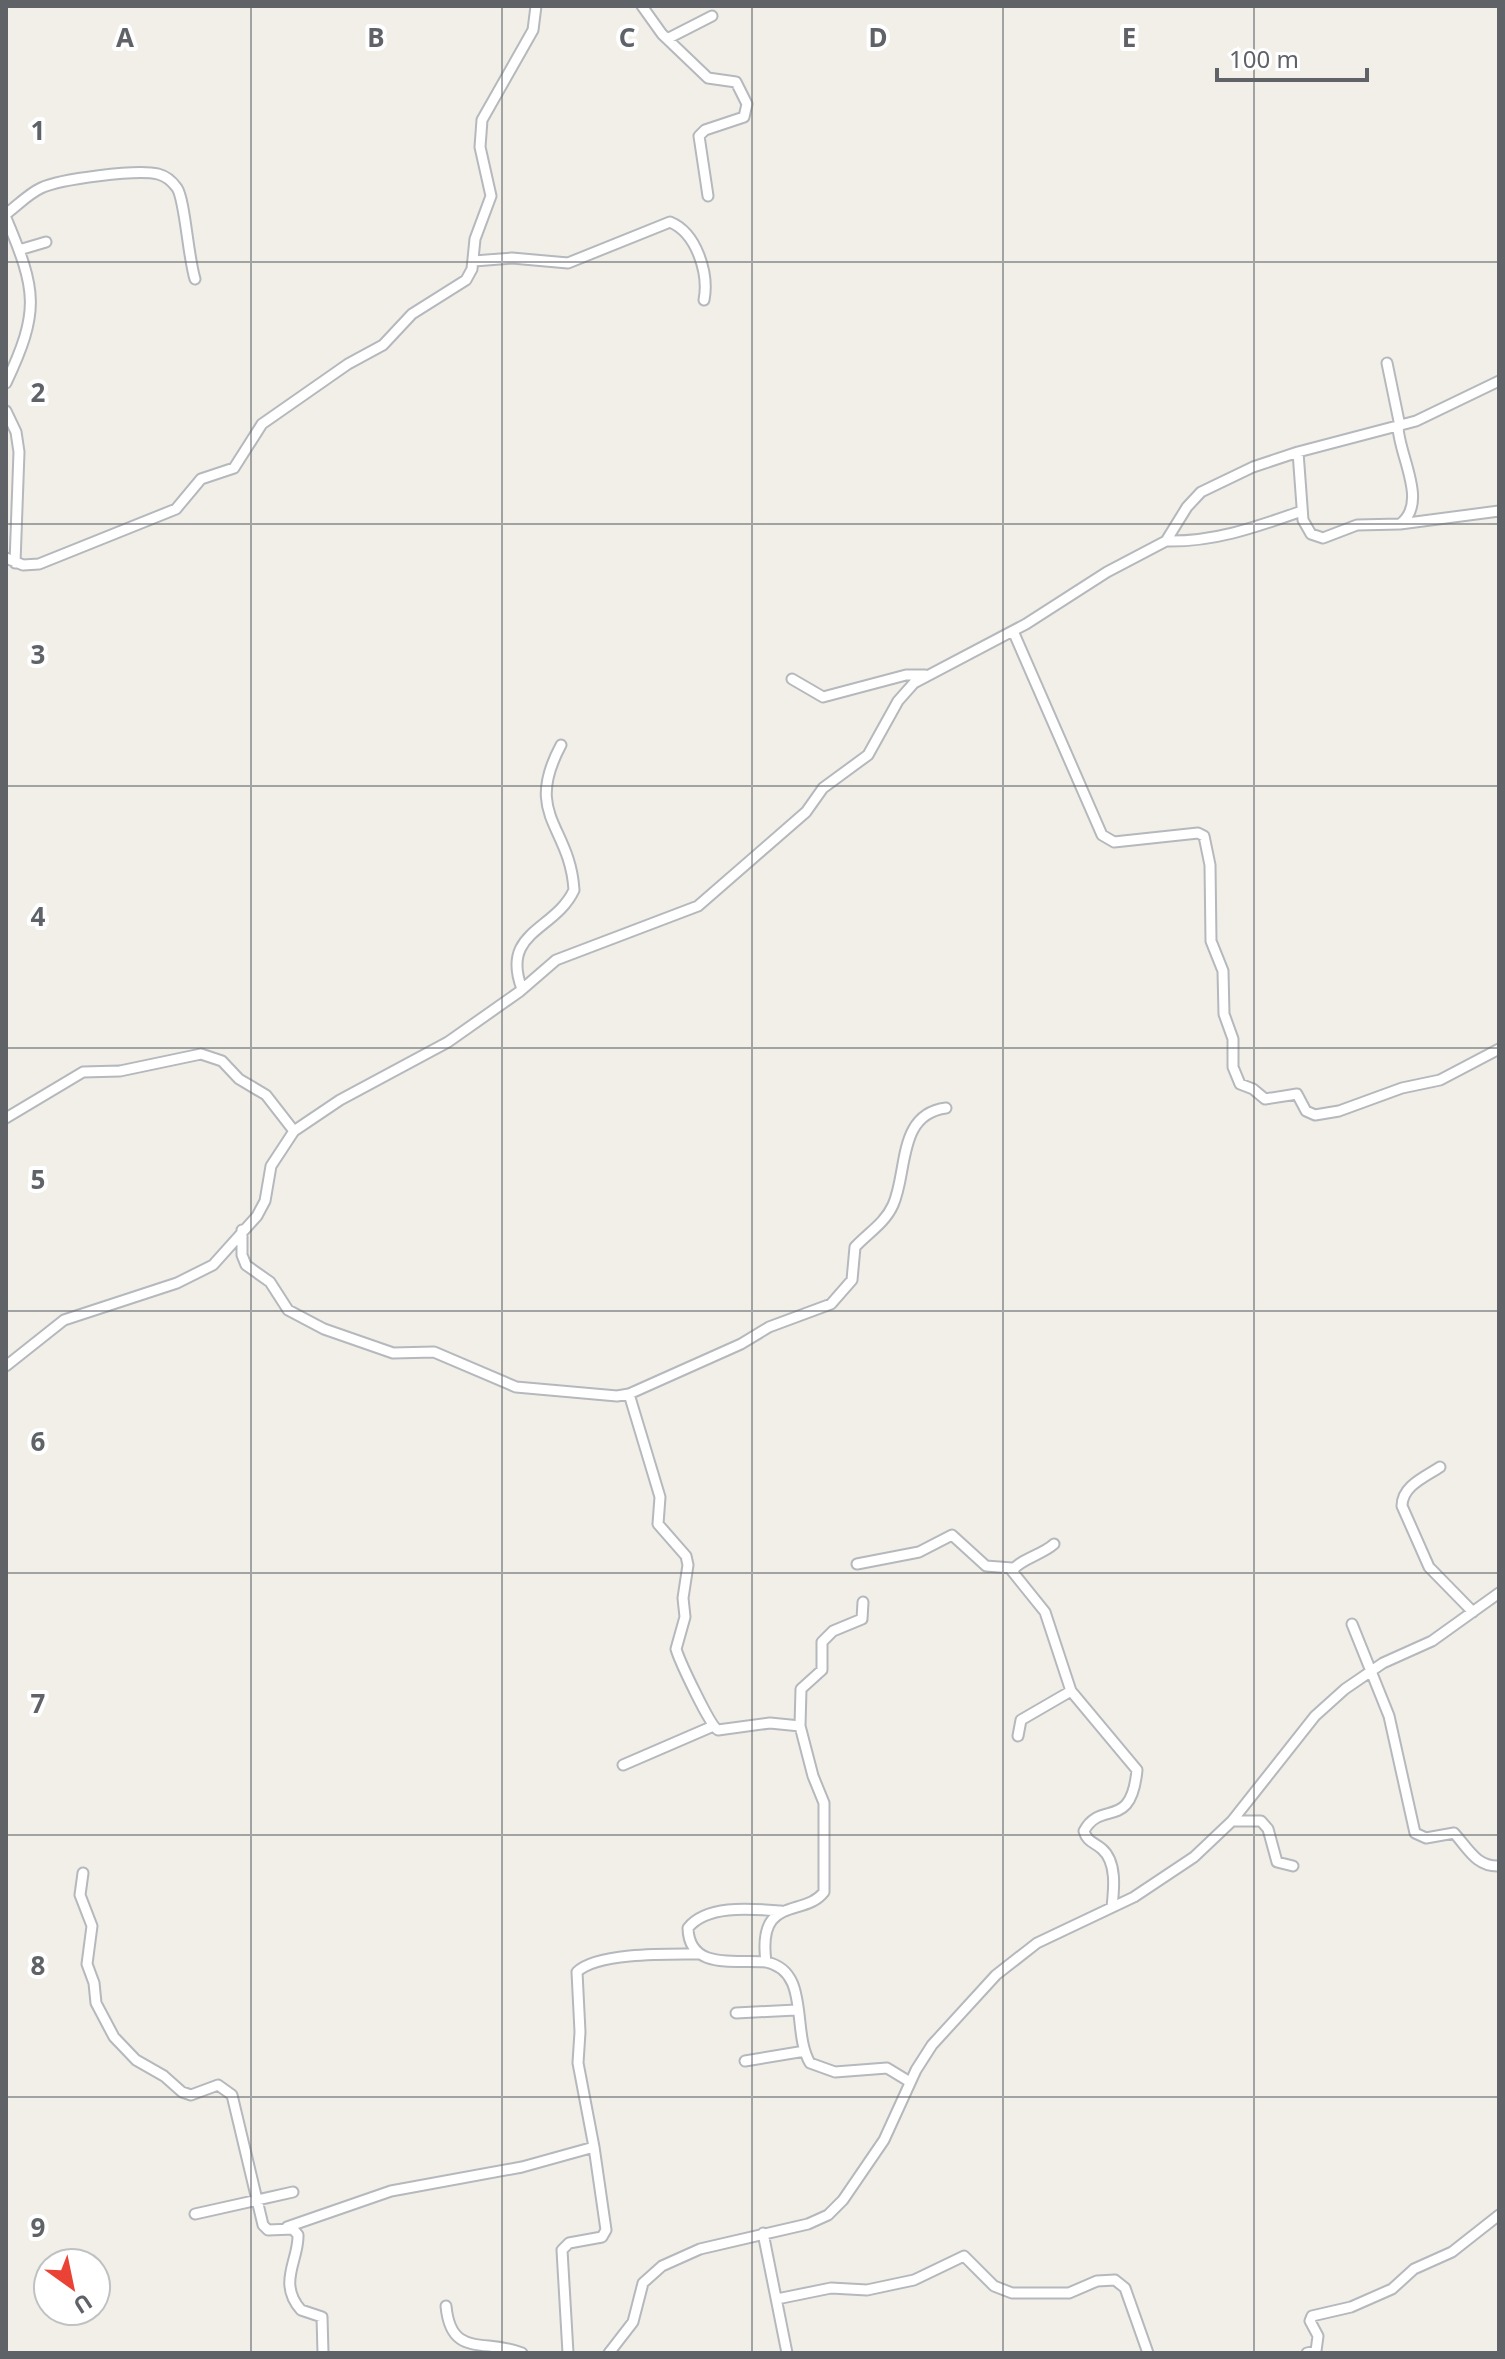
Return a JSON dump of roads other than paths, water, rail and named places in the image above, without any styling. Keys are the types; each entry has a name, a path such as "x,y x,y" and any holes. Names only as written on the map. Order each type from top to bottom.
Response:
{"street":[{"path":"6,411 16,432 19,452 10,560 30,566 64,557 176,509 204,477 234,468 262,424 348,364 383,345 412,314 466,280 474,261 475,239 491,196 480,147 482,120 526,46 533,30 536,6"},
{"path":"642,6 667,39 714,82 736,82 747,104 744,117 705,130 699,136 708,196"},
{"path":"667,39 712,16"},
{"path":"6,383 30,327 33,312 19,250 6,216 34,192 50,185 145,172 161,174 181,195 187,255 195,279"},
{"path":"474,261 512,258 568,263 670,222 683,232 702,263 707,282 704,300"},
{"path":"19,250 46,242"},
{"path":"1387,363 1401,454 1414,497 1411,512 1400,524"},
{"path":"6,1366 64,1320 202,1273 220,1259 262,1208 271,1166 294,1131 340,1100 448,1042 522,989 545,966 567,954 684,913 709,897 806,812 823,788 868,755 898,701 925,675 1013,631 1166,541 1187,507 1201,492 1253,467 1298,452 1399,426 1499,381"},
{"path":"1298,452 1302,511 1307,529 1318,538 1357,525 1400,524 1499,511"},
{"path":"1166,541 1193,541 1233,535 1302,511"},
{"path":"1013,631 1102,835 1114,842 1203,834 1210,865 1210,935 1223,971 1224,1018 1234,1043 1234,1072 1240,1084 1267,1099 1297,1094 1306,1111 1312,1115 1339,1111 1402,1088 1446,1079 1499,1049"},
{"path":"792,679 823,697 888,679 925,675"},
{"path":"522,989 516,972 518,954 528,937 574,890 569,865 545,796 547,773 561,745"},
{"path":"6,1118 83,1072 120,1071 201,1054 222,1061 239,1079 266,1095 294,1131"},
{"path":"242,1230 243,1260 270,1282 284,1307 338,1334 393,1353 434,1352 516,1387 617,1396 629,1394 741,1344 769,1327 808,1315 836,1300 852,1280 855,1247 881,1223 893,1205 907,1141 928,1114 946,1108"},
{"path":"629,1394 660,1497 658,1524 687,1561 685,1622 676,1649 711,1727"},
{"path":"1440,1467 1410,1486 1401,1499 1402,1506 1429,1567 1473,1612"},
{"path":"857,1564 919,1552 952,1535 986,1566 1012,1568 1054,1544"},
{"path":"1012,1568 1016,1579 1045,1612 1071,1691 1137,1770 1133,1799 1123,1808 1088,1824 1084,1831 1087,1839 1107,1855 1114,1879 1112,1907"},
{"path":"609,2353 630,2329 643,2283 653,2273 700,2249 808,2224 837,2207 884,2140 908,2081 941,2035 1010,1963 1037,1943 1165,1879 1212,1843 1315,1716 1373,1669 1418,1650 1499,1593"},
{"path":"699,1954 688,1931 701,1917 751,1909 781,1911 813,1902 822,1895 825,1888 824,1803 813,1776 800,1726 801,1689 822,1670 822,1642 833,1631 862,1619 863,1602"},
{"path":"1352,1624 1373,1669 1389,1716 1415,1833 1426,1838 1454,1833 1477,1860 1488,1866 1499,1866"},
{"path":"1018,1736 1021,1720 1071,1691"},
{"path":"623,1765 711,1727 730,1731 770,1723 800,1726"},
{"path":"1232,1821 1257,1819 1264,1823 1277,1862 1293,1866"},
{"path":"83,1873 80,1895 92,1926 87,1964 94,1983 96,2003 114,2037 136,2060 164,2076 182,2092 191,2095 213,2085 229,2090 236,2104 241,2143 266,2229 293,2229 299,2238 290,2265 291,2291 301,2310 318,2312 322,2317 323,2353"},
{"path":"766,1962 766,1940 781,1911"},
{"path":"568,2353 562,2250 569,2243 602,2237 606,2230 578,2063 577,1972 593,1963 645,1955 699,1954 715,1961 766,1962 782,1967 791,1977 810,2063 835,2072 890,2069 908,2081"},
{"path":"736,2013 796,2010"},
{"path":"745,2061 805,2051"},
{"path":"282,2229 391,2191 522,2167 594,2147"},
{"path":"195,2214 293,2192"},
{"path":"1307,2353 1316,2351 1319,2341 1310,2321 1312,2316 1351,2307 1385,2293 1414,2269 1452,2252 1499,2215"},
{"path":"763,2233 787,2353"},
{"path":"777,2299 831,2288 863,2290 914,2280 964,2256 994,2286 1012,2293 1069,2293 1097,2281 1115,2280 1125,2288 1148,2353"},
{"path":"446,2306 450,2330 462,2342 522,2353"}]}
